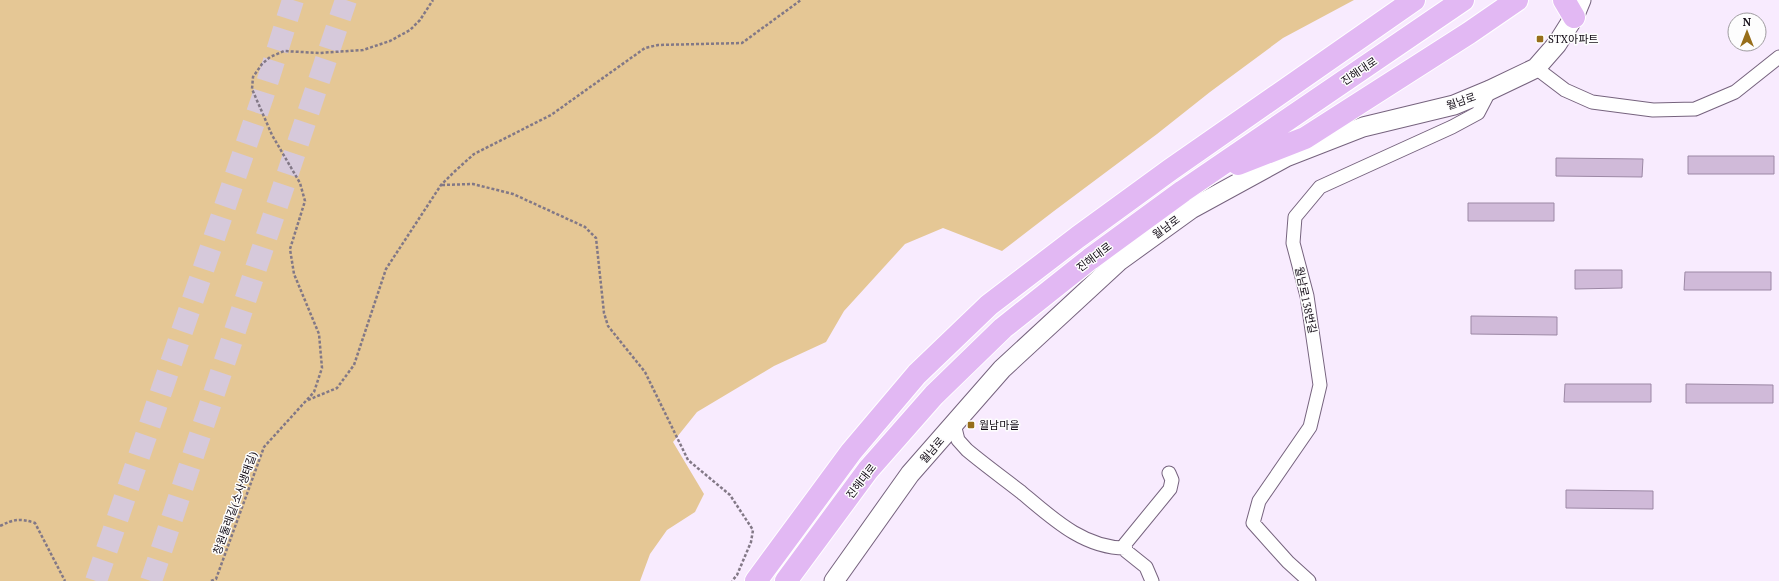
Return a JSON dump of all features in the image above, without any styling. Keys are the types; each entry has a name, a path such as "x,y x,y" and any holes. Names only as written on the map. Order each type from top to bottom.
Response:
{"highway":[{"path":"756,581 851,452 916,374 989,305 1078,237 1170,170 1414,0"},
{"name":"진해대로","path":"786,581 868,470 934,395 1003,328 1090,259 1201,178 1463,0"},
{"path":"1201,178 1304,138 1469,33 1517,0"}],"main road":[{"name":"월남로","path":"834,581 910,474 1002,368 1119,261 1191,209 1286,157 1363,127 1454,105 1536,68 1557,44 1573,6"}],"street":[{"path":"1536,68 1566,90 1592,102 1653,110 1695,109 1735,92 1779,57"},
{"name":"월남로138번길","path":"1309,581 1288,562 1253,523 1259,500 1310,427 1320,385 1307,296 1293,243 1295,217 1320,187 1452,127 1478,113 1490,90"},
{"path":"954,424 958,440 967,450 1059,523 1082,537 1114,548 1125,548"},
{"path":"1152,581 1146,567 1126,551 1125,544 1170,489 1172,480 1169,473"}],"path":[{"name":"창원둘레길(소사생태길)","path":"211,581 216,579 264,446 314,392 322,368 319,334 294,274 290,249 305,201 300,183 272,135 252,89 253,77 262,64 270,57 284,51 319,53 363,50 390,41 410,30 420,20 433,0"},
{"path":"306,400 337,388 354,365 386,269 441,185 474,154 551,115 645,48 658,45 742,43 801,0"},
{"path":"441,185 473,184 513,194 585,227 596,238 604,313 608,326 645,372 688,460 730,495 752,530 751,542 732,581"},
{"path":"0,526 10,521 23,519 35,523 65,581"}],"shaded area":[{"path":"0,0 1354,0 1283,38 1002,251 943,228 905,244 844,311 826,342 774,366 697,412 673,442 704,494 695,512 667,530 650,554 640,581 0,581"}],"building":[{"path":"1688,156 1774,156 1774,174 1688,174"},
{"path":"1556,158 1643,159 1642,177 1556,176"},
{"path":"1468,203 1554,203 1554,221 1468,221"},
{"path":"1575,270 1622,270 1622,288 1575,289"},
{"path":"1685,272 1771,272 1771,290 1684,290"},
{"path":"1471,316 1557,317 1557,335 1471,334"},
{"path":"1565,384 1651,384 1651,402 1564,402"},
{"path":"1686,384 1773,385 1773,403 1686,403"},
{"path":"1566,490 1653,491 1653,509 1566,508"}],"tunnel":[{"path":"96,581 263,96 293,0"},
{"path":"151,581 346,0"}],"place":[{"name":"STX아파트","path":"1540,39"},
{"name":"월남마을","path":"971,425"}]}
